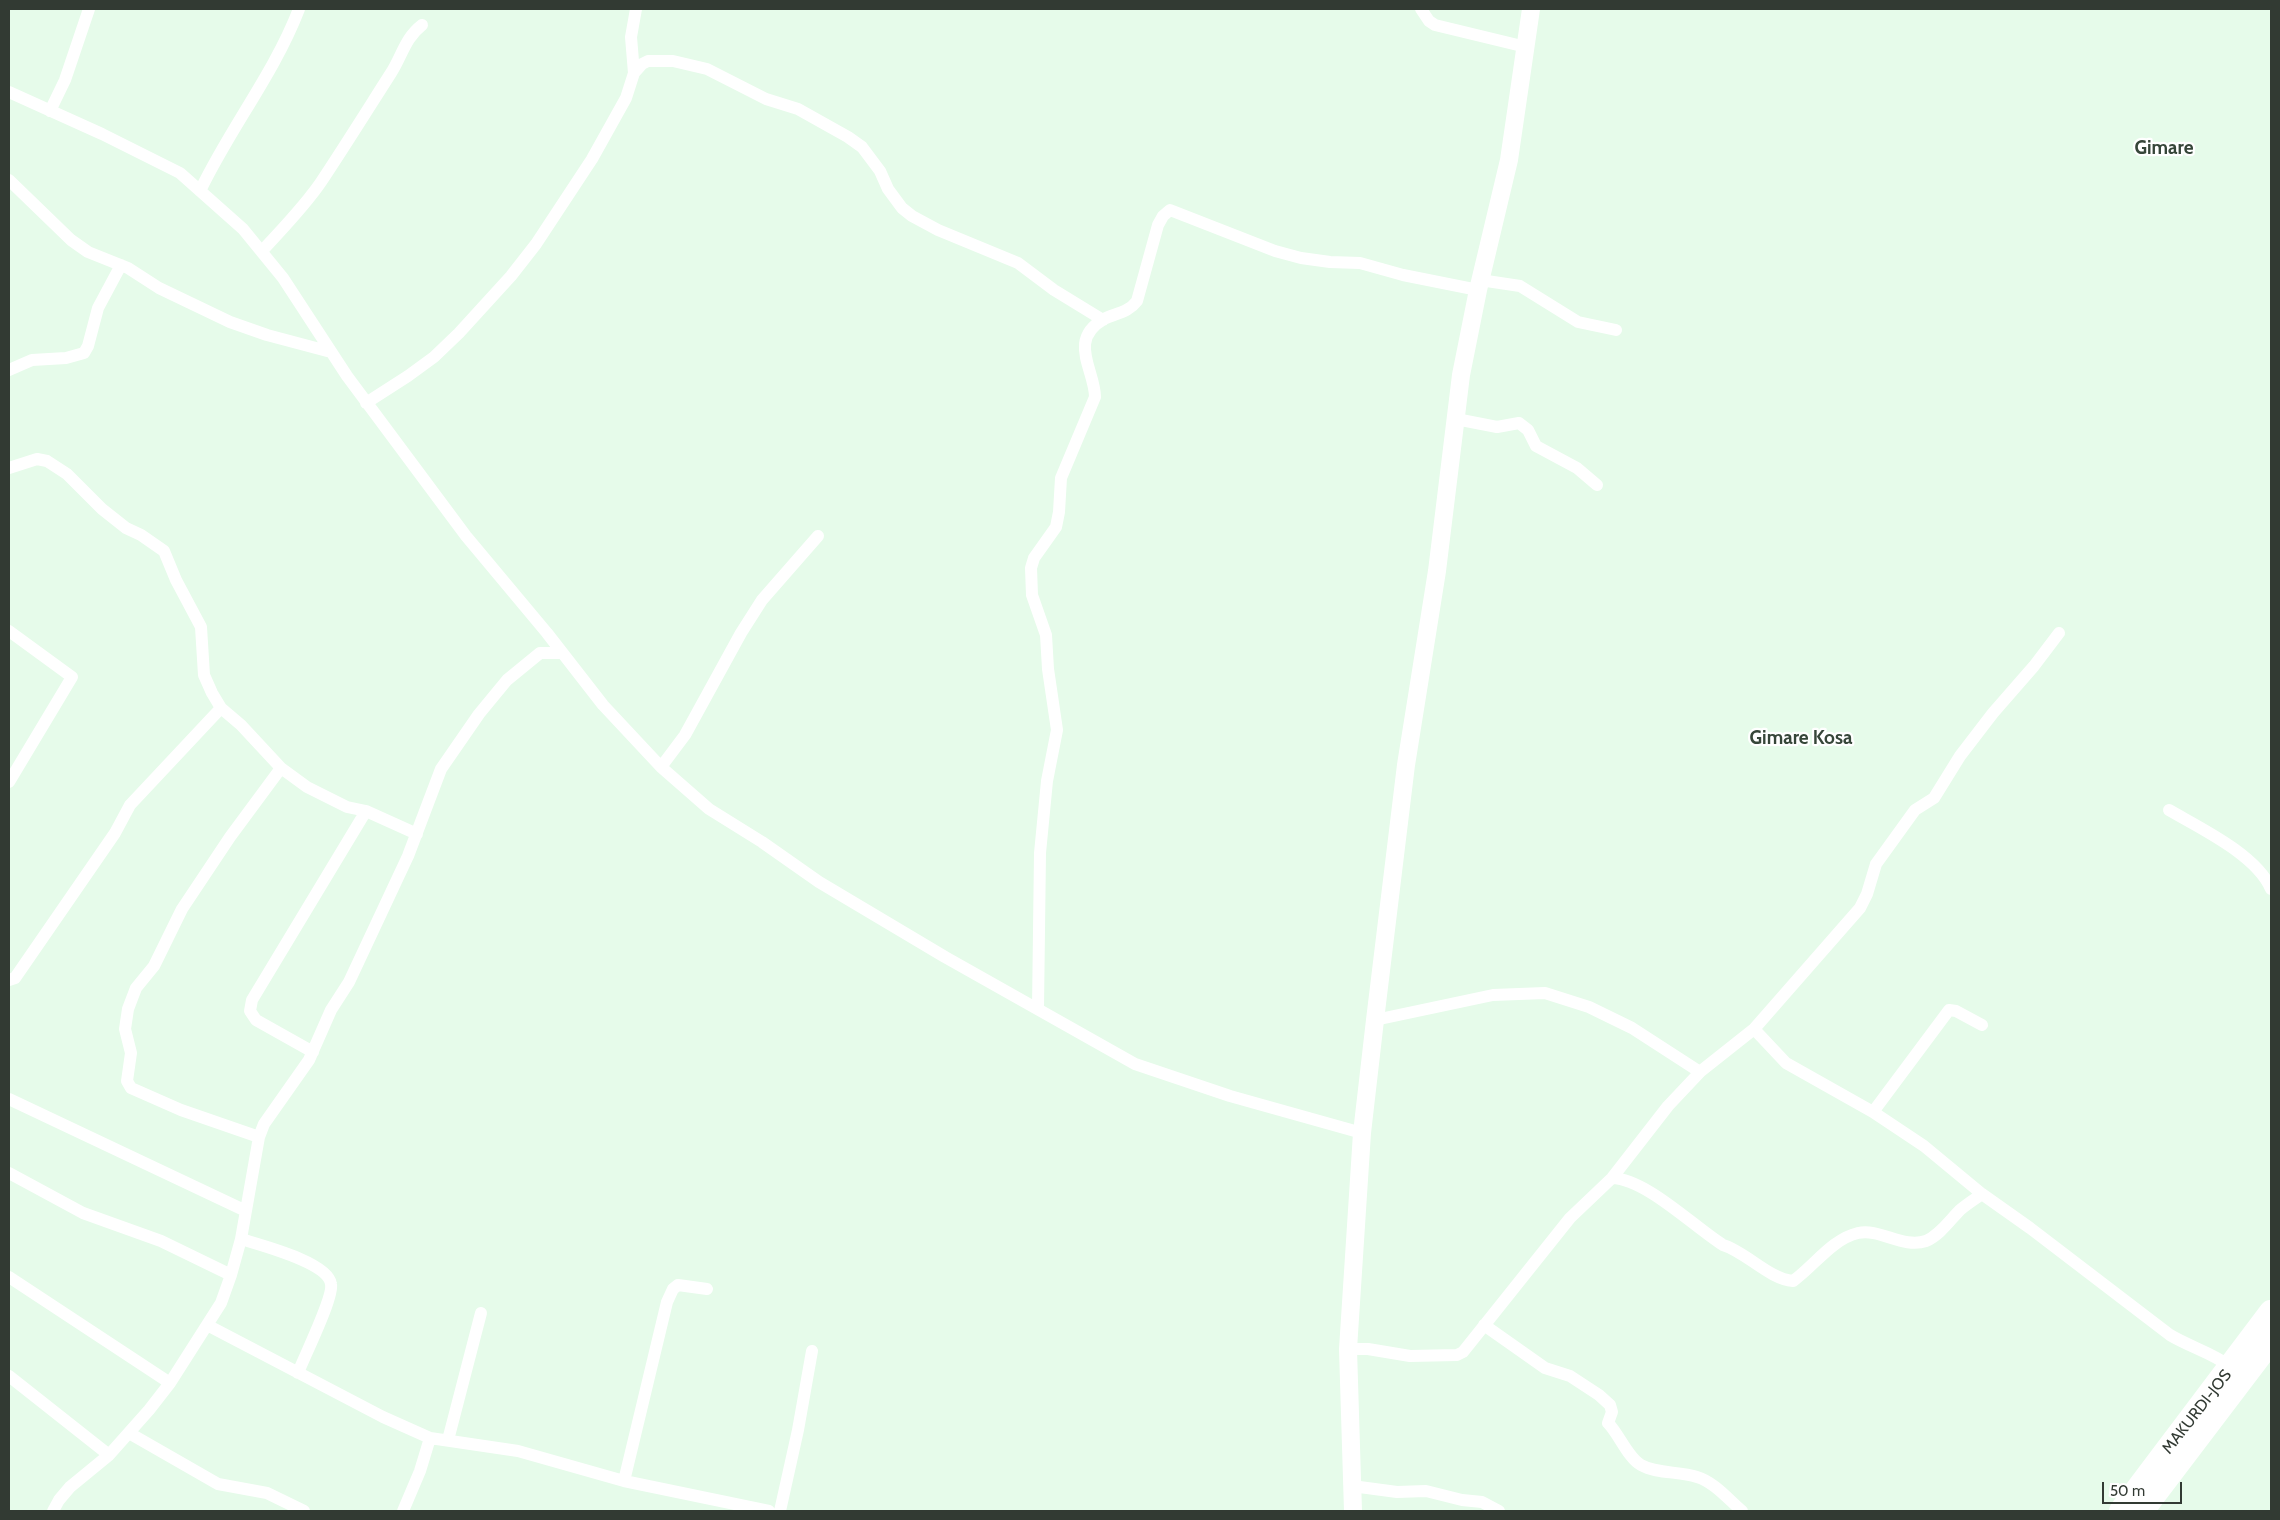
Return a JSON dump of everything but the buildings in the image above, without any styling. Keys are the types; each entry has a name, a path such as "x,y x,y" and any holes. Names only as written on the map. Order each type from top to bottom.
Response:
{"highway":[{"name":"MAKURDI-JOS","path":"2121,1511 2271,1312"},
{"name":"MAKURDI-JOS","path":"2142,1511 2271,1341"}],"street":[{"path":"50,111 65,80 89,9"},
{"path":"200,190 211,167 272,67 299,9"},
{"path":"366,403 434,357 459,333 511,276 536,244 592,159 626,98 634,73 631,37 636,9"},
{"path":"1421,9 1429,21 1435,25 1526,47"},
{"path":"1353,1511 1348,1349 1354,1290 1353,1256 1362,1133 1375,1020 1406,765 1436,571 1461,376 1479,285 1509,160 1531,9"},
{"path":"262,252 299,211 321,182 392,71 401,50 413,32 422,26"},
{"path":"634,73 642,64 648,61 673,61 707,69 766,99 798,109 862,147 880,171 888,189 902,208 912,216 938,230 1018,263 1054,290 1102,320"},
{"path":"9,92 102,134 180,173 243,229 283,278 366,403 466,536 547,633 603,705 661,767 709,809 762,842 819,882 999,988 1136,1064 1230,1096 1362,1133"},
{"path":"9,180 71,240 88,252 121,265 174,296 230,322 274,337 331,352"},
{"path":"1038,1008 1040,853 1047,780 1058,730 1048,669 1046,635 1032,595 1031,568 1034,558 1056,528 1061,478 1095,397 1095,387 1084,357 1088,336 1102,320 1128,310 1137,301 1158,224 1163,216 1170,210 1275,251 1301,258 1330,262 1360,262 1403,275 1479,285 1520,286 1578,322 1616,330"},
{"path":"9,370 32,360 66,358 84,353 88,346 101,303 121,265"},
{"path":"1456,419 1497,427 1520,422 1528,430 1536,446 1577,468 1597,485"},
{"path":"9,468 37,458 47,461 67,474 102,509 120,523 164,551 176,580 201,627 204,675 221,708 241,725 282,768 307,787 347,807 366,811 417,834"},
{"path":"661,767 685,735 741,633 762,600 818,536"},
{"path":"9,632 72,678 9,782"},
{"path":"540,653 547,633"},
{"path":"1348,1349 1368,1349 1410,1356 1460,1354 1570,1218 1612,1178 1668,1106 1700,1072 1754,1029 1860,908 1867,894 1876,864 1916,810 1934,798 1960,756 2059,633"},
{"path":"53,1511 70,1487 109,1455 170,1383 220,1303 231,1275 241,1240 258,1137 264,1124 309,1060 330,1010 348,982 408,856 441,769 494,694 523,665 540,653 562,653"},
{"path":"9,980 15,978 115,833 130,805 221,708"},
{"path":"258,1137 181,1110 131,1088 127,1081 131,1053 126,1029 128,1009 136,988 154,966 182,909 230,837 282,768"},
{"path":"2169,810 2223,842 2245,858 2266,879 2271,889"},
{"path":"313,1052 256,1020 250,1011 252,1000 366,811"},
{"path":"1375,1020 1493,995 1545,993 1589,1007 1632,1028 1700,1072"},
{"path":"1873,1112 1949,1010 1956,1010 1982,1025"},
{"path":"1754,1029 1775,1053 1795,1069 1873,1112 1924,1146 1982,1194 2038,1234 2170,1335 2192,1348 2216,1357 2231,1367"},
{"path":"9,1099 246,1211"},
{"path":"9,1173 83,1213 161,1241 231,1275"},
{"path":"1612,1178 1622,1178 1631,1182 1667,1204 1723,1245 1733,1248 1778,1275 1793,1280 1849,1236 1859,1233 1870,1232 1903,1241 1927,1241 1941,1230 1962,1208 1982,1194"},
{"path":"241,1240 306,1262 327,1275 331,1281 329,1296 298,1373"},
{"path":"9,1277 170,1383"},
{"path":"624,1481 667,1302 673,1289 678,1286 707,1289"},
{"path":"448,1440 481,1313"},
{"path":"207,1325 383,1417 430,1438 518,1450 624,1481 769,1511"},
{"path":"1484,1325 1545,1368 1570,1376 1600,1395 1610,1405 1612,1412 1608,1423 1616,1429 1639,1464 1649,1469 1697,1477 1709,1482 1742,1511"},
{"path":"780,1511 798,1430 812,1351"},
{"path":"9,1376 109,1455"},
{"path":"129,1433 218,1484 267,1493 304,1511"},
{"path":"403,1511 420,1471 430,1438"},
{"path":"1352,1486 1397,1492 1426,1491 1462,1500 1482,1502 1499,1511"}],"district":[{"name":"Gimare","path":"2164,148"},
{"name":"Gimare Kosa","path":"1801,738"}]}
